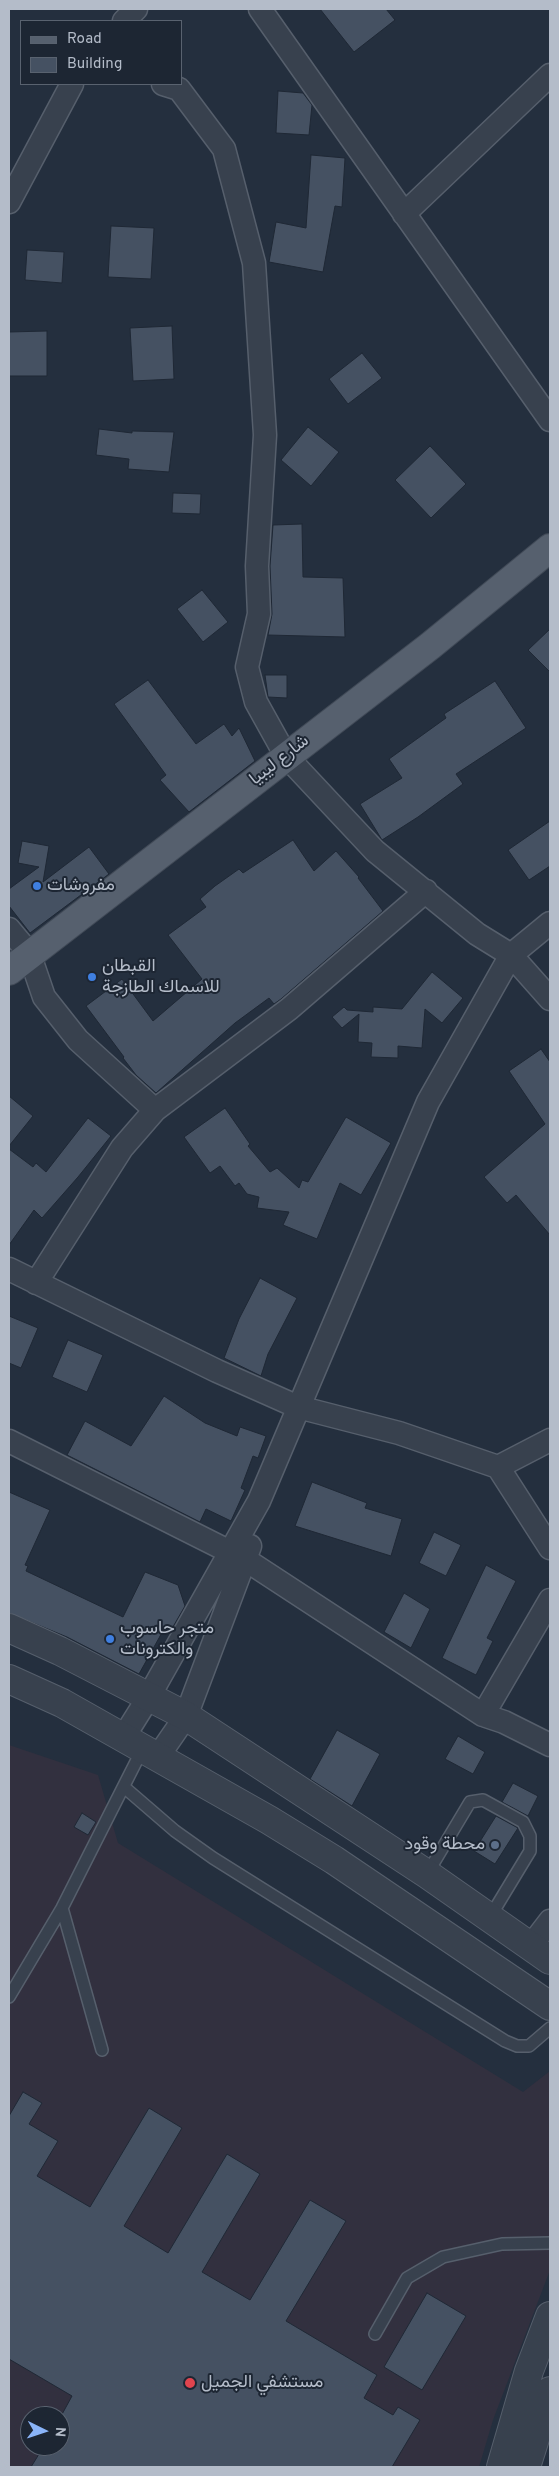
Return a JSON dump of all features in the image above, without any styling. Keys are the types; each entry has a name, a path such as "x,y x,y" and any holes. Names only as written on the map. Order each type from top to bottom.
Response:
{"main road":[{"name":"شارع ليبيا","path":"9,971 430,646 550,548"}],"street":[{"path":"125,20 136,9"},
{"path":"260,9 550,420"},
{"path":"404,214 550,75"},
{"path":"9,202 71,85"},
{"path":"166,85 180,89 224,149 254,263 265,435 257,566 260,614 247,667 256,702 286,756 375,851 478,934 511,955 550,999"},
{"path":"36,1283 122,1148 155,1110 289,1009 426,891"},
{"path":"141,1749 186,1716 237,1556 298,1407 428,1102 511,955 550,923"},
{"path":"9,929 30,953 44,997 78,1040 155,1110"},
{"path":"9,1269 216,1371 298,1407 399,1433 498,1467 550,1548"},
{"path":"498,1467 550,1440"},
{"path":"9,1441 237,1556 483,1715 504,1722 550,1745"},
{"path":"141,1749 148,1698 237,1556"},
{"path":"483,1715 550,1600"},
{"path":"9,1628 60,1651 186,1716 427,1874 540,1954 550,1921"},
{"path":"9,1679 62,1703 141,1749 211,1786 334,1860 550,2006"},
{"path":"501,2467 529,2371 550,2316"},
{"path":"526,2467 550,2391"}],"lane":[{"path":"9,1997 62,1908 124,1787 141,1749"},
{"path":"124,1787 175,1831 213,1858 505,2041 517,2046 529,2046 550,2028"},
{"path":"427,1874 470,1802 483,1800 522,1822 530,1836 530,1851 490,1917"},
{"path":"62,1908 102,2050"},
{"path":"375,2334 407,2278 443,2257 502,2244 550,2243"}],"shaded area":[{"path":"9,1745 98,1775 118,1843 523,2092 550,2071 550,2270 493,2420 479,2467 9,2467"}],"building":[{"path":"320,9 386,9 395,20 354,52"},
{"path":"278,91 303,93 312,105 309,135 276,133"},
{"path":"311,155 345,158 342,207 335,206 323,272 269,262 276,222 306,228"},
{"path":"111,226 154,228 151,279 108,277"},
{"path":"27,250 64,252 62,283 25,280"},
{"path":"172,326 174,379 133,381 130,328"},
{"path":"47,331 47,376 9,376 9,332"},
{"path":"362,353 382,378 348,404 329,379"},
{"path":"308,427 339,452 311,486 281,460"},
{"path":"99,429 132,433 132,431 174,432 169,472 128,469 129,459 96,455"},
{"path":"430,446 466,484 431,518 395,480"},
{"path":"173,493 201,494 200,514 172,513"},
{"path":"302,524 303,577 343,578 345,637 268,635 272,614 270,566 273,525"},
{"path":"202,590 228,622 203,642 177,609"},
{"path":"550,629 550,672 528,650"},
{"path":"265,675 287,675 287,698 268,697"},
{"path":"148,680 196,744 224,724 232,736 239,728 255,761 189,812 160,780 166,775 114,704"},
{"path":"495,681 526,728 456,774 463,784 418,817 382,840 360,804 402,778 389,759 446,718 444,714"},
{"path":"550,821 550,866 529,880 508,850"},
{"path":"293,840 314,871 336,851 359,877 383,911 281,999 274,1004 269,998 235,1023 156,1093 136,1075 86,1006 122,979 153,1021 202,979 168,935 206,907 200,899 215,886 239,869 243,873"},
{"path":"22,841 49,846 43,882 89,847 109,874 30,933 9,906 9,889 39,867 18,863"},
{"path":"432,972 463,998 442,1023 425,1009 422,1048 398,1046 398,1058 371,1057 372,1043 358,1042 359,1014 342,1028 332,1017 344,1007 347,1010 373,1012 373,1007 402,1009"},
{"path":"541,1049 550,1062 550,1235 516,1195 507,1203 484,1177 545,1124 509,1071"},
{"path":"9,1096 33,1116 9,1146"},
{"path":"225,1108 250,1144 248,1146 270,1172 277,1168 299,1188 302,1180 308,1182 346,1117 391,1143 361,1195 340,1183 317,1239 283,1225 289,1212 257,1208 259,1197 247,1194 239,1183 235,1186 220,1166 210,1173 184,1137"},
{"path":"88,1118 111,1136 42,1218 34,1210 9,1245 9,1149 33,1167 36,1163 46,1172"},
{"path":"260,1278 297,1298 268,1354 261,1376 224,1358 239,1319"},
{"path":"9,1316 38,1328 21,1368 9,1363"},
{"path":"68,1340 103,1355 87,1392 52,1377"},
{"path":"164,1396 205,1423 237,1436 240,1427 266,1436 258,1458 253,1456 241,1488 245,1490 231,1521 206,1509 200,1522 67,1455 85,1421 131,1446"},
{"path":"312,1482 367,1503 365,1508 402,1519 391,1556 295,1526"},
{"path":"9,1492 50,1510 25,1565 28,1566 26,1571 123,1617 145,1572 178,1585 185,1606 170,1632 164,1629 139,1674 67,1637 9,1613"},
{"path":"434,1532 461,1545 446,1576 419,1563"},
{"path":"486,1565 516,1581 487,1638 493,1641 476,1675 442,1658"},
{"path":"404,1593 430,1609 411,1648 384,1632"},
{"path":"337,1730 380,1754 352,1806 310,1779"},
{"path":"458,1736 485,1752 473,1774 445,1759"},
{"path":"513,1783 538,1796 528,1816 502,1802"},
{"path":"82,1813 96,1822 88,1835 74,1827"},
{"path":"496,1816 518,1828 495,1864 474,1851"},
{"path":"23,2092 42,2103 29,2124 58,2141 37,2176 90,2207 149,2108 182,2128 124,2226 168,2253 227,2154 260,2174 202,2272 250,2300 310,2200 346,2221 286,2321 377,2375 364,2398 393,2415 398,2407 420,2420 392,2467 31,2467 38,2456 70,2456 70,2406 67,2406 72,2396 9,2359 9,2116"},
{"path":"427,2293 466,2316 422,2390 384,2367"}],"place":[{"name":"مفروشات","path":"37,886"},
{"name":"القبطان للاسماك الطازجة","path":"92,977"},
{"name":"متجر حاسوب والكترونات","path":"110,1639"},
{"name":"محطة وقود","path":"495,1845"},
{"name":"مستشفي الجميل","path":"190,2383"}]}
